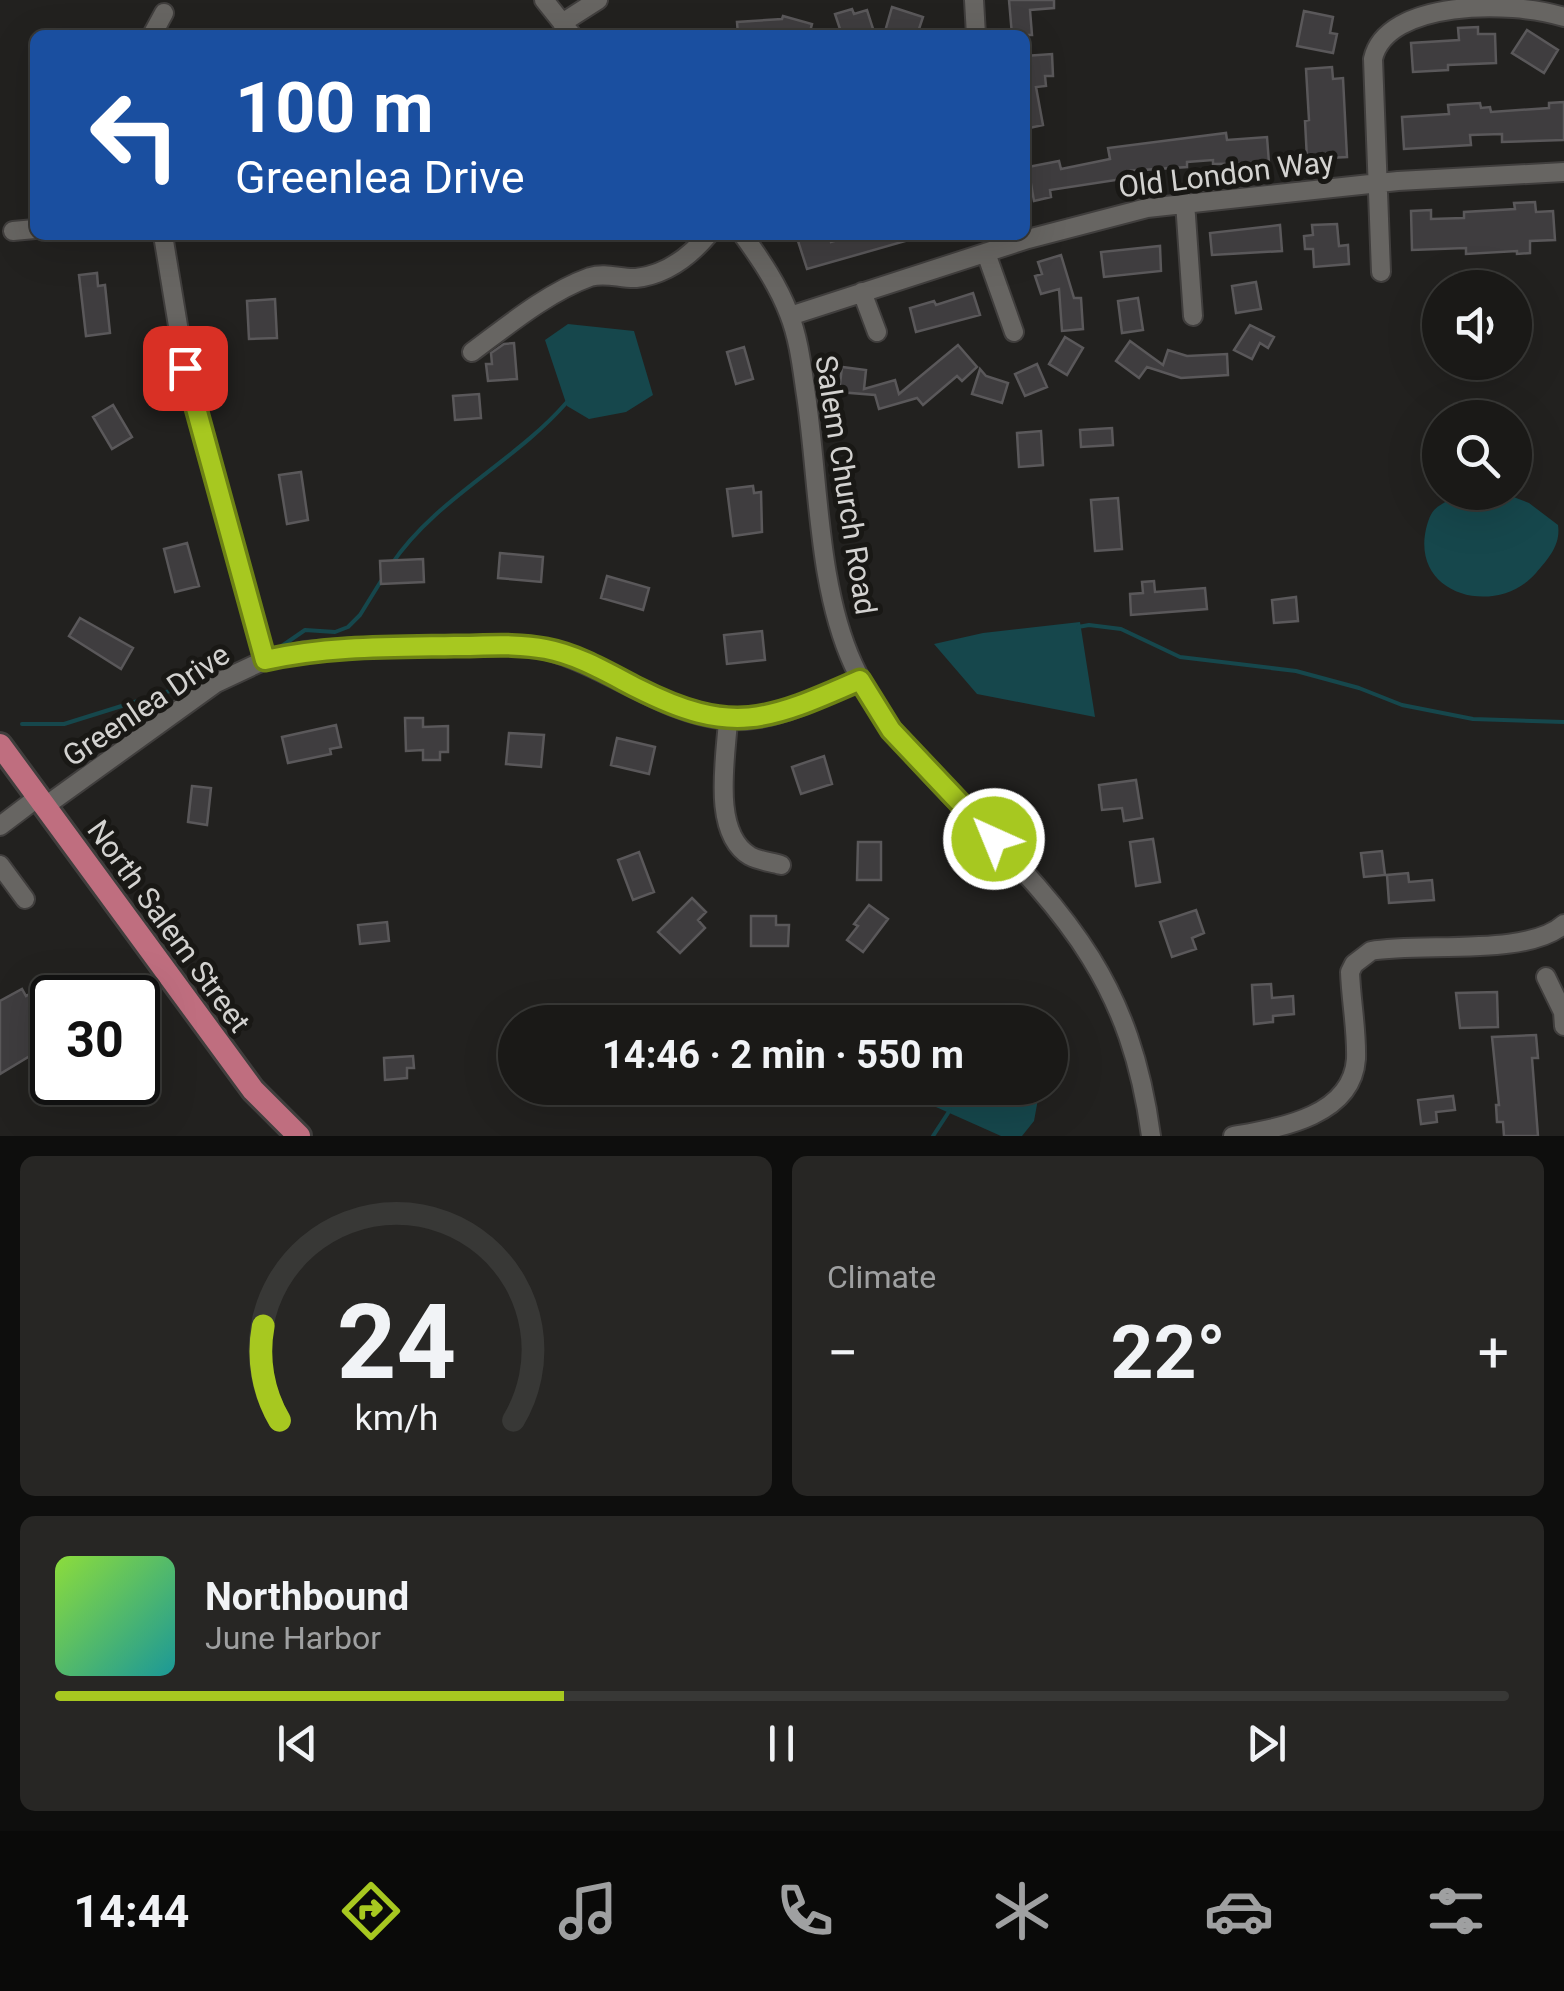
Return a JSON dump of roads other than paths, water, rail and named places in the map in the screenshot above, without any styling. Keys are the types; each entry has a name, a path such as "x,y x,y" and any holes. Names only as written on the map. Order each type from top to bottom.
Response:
{"main road":[{"name":"North Salem Street","path":"0,745 253,1090 299,1136"}],"street":[{"path":"544,0 567,29 598,0"},
{"path":"974,0 976,30"},
{"path":"1381,272 1373,59 1376,44 1392,21 1403,12 1425,5 1482,1 1535,6 1564,18"},
{"path":"155,30 164,14"},
{"name":"Old London Way","path":"1030,234 1185,202 1322,191 1378,182 1564,172"},
{"path":"1185,202 1193,316"},
{"path":"13,231 30,229"},
{"path":"164,240 185,368 265,660"},
{"path":"472,352 550,299 592,276 634,278 656,274 688,255 703,240"},
{"name":"Salem Church Road","path":"746,240 776,285 790,316 800,359 836,613 860,680 891,730 1037,886 1092,958 1130,1034 1151,1136"},
{"name":"Old London Way","path":"790,316 986,253 1015,240"},
{"path":"986,253 1014,332"},
{"path":"862,292 877,332"},
{"name":"Greenlea Drive","path":"0,826 216,683 265,660 304,651 527,646 573,657 660,700 728,720 790,709 860,680"},
{"path":"728,720 723,790 728,822 738,846 751,856 781,865"},
{"path":"0,865 25,900"},
{"path":"1233,1136 1306,1117 1328,1107 1340,1095 1356,1064 1350,972 1370,951 1528,942 1557,931 1564,924"},
{"path":"1546,977 1563,1012 1564,1026"}],"water":[{"path":"568,324 634,331 653,395 626,412 589,419 567,406 545,340"},
{"path":"1532,505 1558,525 1558,539 1536,573 1519,587 1500,595 1480,597 1461,593 1444,584 1431,570 1425,552 1426,529 1433,512 1532,510"},
{"path":"1080,622 1095,717 977,694 934,644 983,633"},
{"path":"931,1105 1037,1105 1034,1121 1022,1136 1001,1136"}],"waterway":[{"path":"391,565 430,520 524,443 567,402"},
{"path":"276,650 305,630 335,632 348,627 381,581"},
{"path":"1078,627 1121,629 1180,657 1296,671 1359,688 1402,705 1473,719 1564,722"},
{"path":"22,724 64,724 208,679"},
{"path":"933,1136 950,1110"}]}
